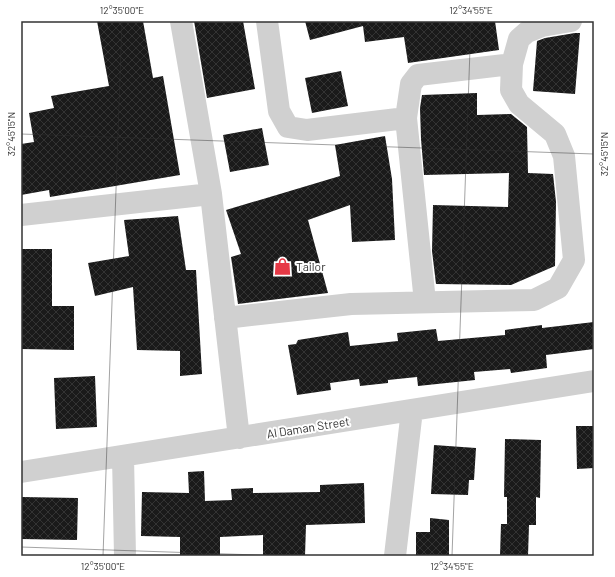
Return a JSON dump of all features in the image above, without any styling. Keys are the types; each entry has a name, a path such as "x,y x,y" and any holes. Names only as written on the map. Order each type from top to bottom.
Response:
{"street":[{"path":"182,21 211,194 239,438"},
{"path":"267,21 279,110 288,127 307,130 406,118"},
{"path":"225,318 351,304 534,300 558,288 574,260 564,156 555,134 519,104 511,90 512,64 519,39 528,32 542,26 571,21"},
{"path":"425,302 406,118 411,84 418,75 512,64"},
{"path":"21,215 211,194"},
{"name":"Al Daman Street","path":"21,472 594,381"},
{"path":"395,556 412,410"},
{"path":"123,456 125,556"}],"building":[{"path":"97,21 143,21 153,78 163,76 180,175 50,197 49,190 21,195 21,144 34,142 29,113 54,108 51,96 109,86"},
{"path":"194,21 243,21 255,89 207,98"},
{"path":"305,21 495,21 499,50 408,63 404,37 365,42 363,26 310,40"},
{"path":"580,33 575,94 533,91 537,41 545,38"},
{"path":"341,71 348,106 312,113 305,78"},
{"path":"477,93 477,115 511,114 527,127 528,173 553,174 556,202 555,266 511,285 436,284 432,251 433,205 508,207 509,173 424,175 420,108 422,95"},
{"path":"262,128 269,165 230,172 223,135"},
{"path":"385,136 392,179 395,240 352,242 350,205 308,220 328,293 238,304 231,257 241,254 226,210 340,176 335,145"},
{"path":"178,216 186,270 196,270 202,374 180,376 180,351 137,350 133,287 95,296 88,263 129,256 124,220"},
{"path":"21,249 52,249 52,306 74,306 74,350 21,349"},
{"path":"594,322 594,349 546,355 547,368 511,373 510,369 474,372 475,380 418,386 417,377 388,380 388,383 360,386 359,379 330,383 331,390 297,395 288,345 296,344 298,340 348,332 350,346 398,341 397,333 436,329 438,341 505,335 505,330 542,325 542,328"},
{"path":"95,376 97,427 56,429 54,378"},
{"path":"576,426 594,426 594,468 577,469"},
{"path":"505,439 541,440 540,498 536,497 536,525 529,525 528,556 500,556 501,524 507,524 507,497 504,497"},
{"path":"434,445 476,448 474,480 469,480 468,495 431,494"},
{"path":"204,471 205,501 232,500 231,489 253,488 253,493 320,492 320,485 364,483 365,523 306,525 305,556 263,556 263,535 220,537 220,556 180,556 180,537 141,536 142,492 189,493 188,472"},
{"path":"22,497 78,498 77,540 21,539"},
{"path":"430,518 449,520 449,556 416,556 416,532 430,532"}],"place":[{"name":"Tailor","path":"283,266"}]}
